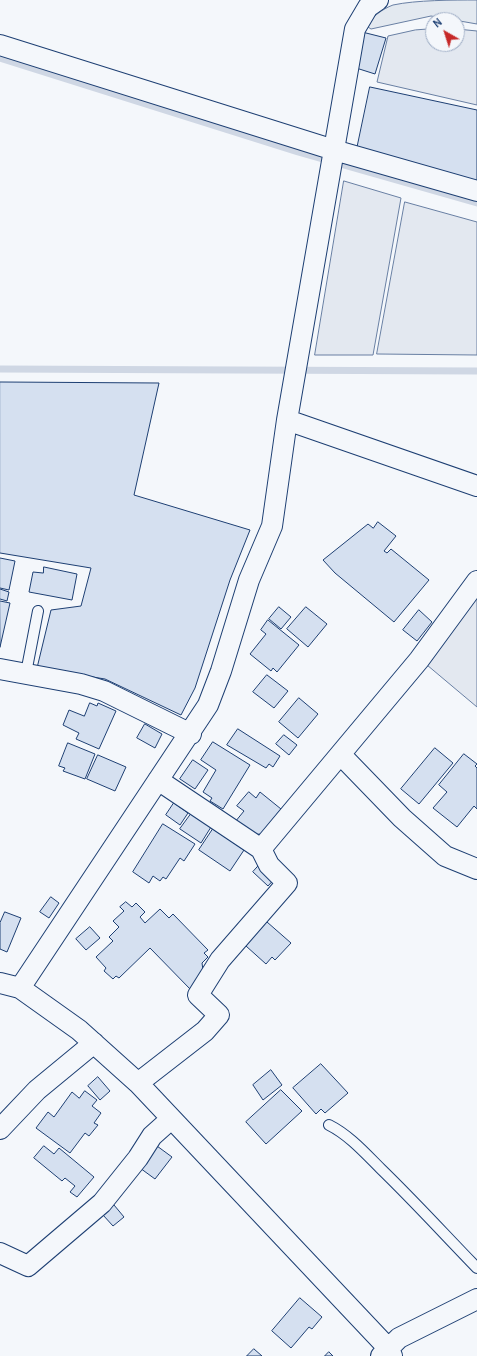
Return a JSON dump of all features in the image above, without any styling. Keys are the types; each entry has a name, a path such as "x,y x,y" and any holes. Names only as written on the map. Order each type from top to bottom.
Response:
{"street":[{"path":"20,988 158,780 191,734 208,706 221,671 249,580 272,526 287,420 355,29 368,7 378,0"},
{"path":"0,45 333,158 477,191"},
{"path":"287,420 477,486"},
{"path":"261,849 419,660 477,581"},
{"path":"0,669 26,673 104,691 191,734"},
{"path":"341,755 402,818 446,856 477,869"},
{"path":"138,1084 205,1031 219,1015 198,995 220,960 287,883 269,865 261,849 158,780"},
{"path":"0,983 20,988 79,1030 138,1084 387,1353 399,1338 477,1299"},
{"path":"0,1129 37,1090 94,1043"},
{"path":"0,1253 28,1266 102,1203 138,1158 152,1136 171,1119"}],"lane":[{"path":"26,673 38,611"},
{"path":"329,1125 338,1130 365,1153 413,1200 477,1268"}],"shaded area":[{"path":"446,0 477,0 477,24 465,22 465,12 425,12 425,17 371,29 365,25 385,9 393,5"},
{"path":"425,29 425,52 465,52 465,30 477,31 477,105 377,82 388,36"},
{"path":"344,181 401,198 373,355 315,355"},
{"path":"405,202 477,222 477,355 377,354"},
{"path":"477,595 477,707 427,665"}],"building":[{"path":"362,32 386,38 375,74 353,67"},
{"path":"370,87 477,110 477,181 357,149"},
{"path":"0,382 159,383 134,495 250,530 230,580 195,688 181,715 105,679 37,668 51,610 81,606 91,568 0,553"},
{"path":"378,522 396,536 384,551 387,553 391,549 429,580 394,622 335,573 323,560 368,524 373,528"},
{"path":"0,558 15,561 9,590 0,588"},
{"path":"44,567 77,574 72,600 29,592 33,572 43,573"},
{"path":"0,589 9,592 7,601 0,599"},
{"path":"0,601 10,603 0,647"},
{"path":"279,607 291,617 281,629 269,619"},
{"path":"306,607 327,624 308,647 287,629"},
{"path":"419,610 432,622 417,641 403,630"},
{"path":"268,620 299,645 277,672 273,668 271,671 250,654 266,634 261,630"},
{"path":"267,675 288,691 274,708 253,692"},
{"path":"299,698 318,714 298,738 279,722"},
{"path":"90,703 97,706 98,703 116,711 99,749 76,739 79,733 63,725 69,710 84,716"},
{"path":"145,724 162,734 155,748 137,738"},
{"path":"238,729 280,756 273,767 269,764 266,768 227,745"},
{"path":"284,735 297,745 289,755 276,744"},
{"path":"213,742 250,765 223,809 210,801 212,798 203,792 216,770 201,760"},
{"path":"68,743 95,754 85,779 63,771 65,768 59,766"},
{"path":"435,748 453,763 419,804 401,789"},
{"path":"464,754 477,764 475,766 477,768 477,809 474,806 457,827 433,808 447,792 439,785"},
{"path":"98,755 126,767 115,791 87,779"},
{"path":"193,760 208,770 195,789 180,779"},
{"path":"249,792 256,798 260,792 281,809 261,834 251,835 235,822 244,811 237,806"},
{"path":"174,803 188,813 180,825 166,815"},
{"path":"191,814 211,827 201,843 180,829"},
{"path":"163,824 195,844 184,861 180,858 166,879 163,877 160,881 153,876 149,883 133,872"},
{"path":"213,829 244,850 230,871 199,850"},
{"path":"262,862 277,876 268,886 253,872"},
{"path":"51,897 59,903 49,918 40,912"},
{"path":"126,902 132,907 136,903 145,912 140,917 145,923 160,909 169,918 173,914 208,950 204,953 208,957 202,963 204,977 191,990 150,948 119,978 116,976 113,979 104,971 106,968 96,957 113,941 109,937 119,927 113,921 124,911 120,907"},
{"path":"5,912 21,918 7,952 0,949 0,923"},
{"path":"267,922 291,943 275,960 272,957 266,964 246,946"},
{"path":"90,927 100,938 86,950 76,939"},
{"path":"321,1064 348,1093 325,1113 321,1109 316,1114 293,1088"},
{"path":"271,1070 282,1085 263,1100 253,1085"},
{"path":"98,1077 110,1091 100,1100 88,1086"},
{"path":"281,1090 302,1111 266,1144 246,1122"},
{"path":"85,1091 97,1100 92,1106 101,1113 94,1123 98,1125 89,1136 85,1133 70,1153 36,1128 48,1112 54,1117 72,1092 79,1098"},
{"path":"44,1146 54,1154 59,1148 94,1177 77,1197 70,1192 75,1186 65,1178 62,1181 34,1158"},
{"path":"157,1146 172,1157 155,1179 140,1168"},
{"path":"114,1205 124,1217 113,1226 103,1215"},
{"path":"300,1298 322,1317 312,1329 309,1327 291,1348 272,1331"},
{"path":"254,1349 262,1356 247,1356"},
{"path":"329,1352 333,1356 325,1356"}],"waterway":[{"path":"0,58 298,152 477,203"},
{"path":"0,369 477,371"}]}
